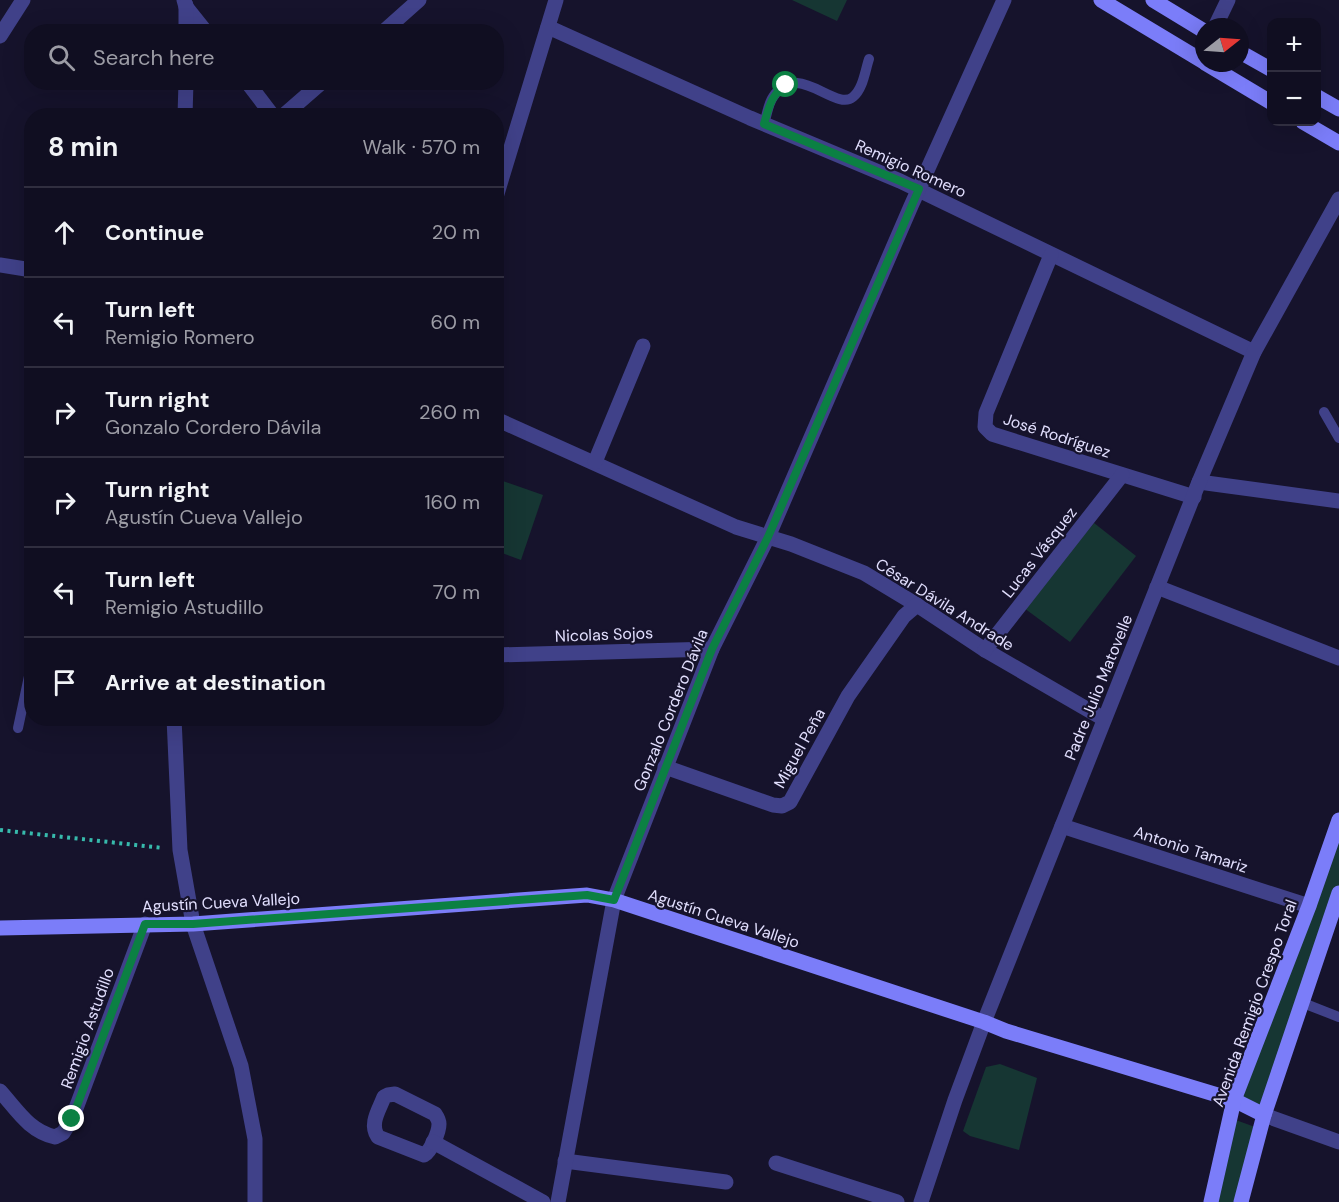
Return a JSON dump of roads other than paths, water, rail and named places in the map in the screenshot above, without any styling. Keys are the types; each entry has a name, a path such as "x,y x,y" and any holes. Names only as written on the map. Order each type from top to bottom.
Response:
{"street":[{"path":"0,36 23,0"},
{"path":"391,24 419,0"},
{"path":"504,171 556,0"},
{"name":"Gonzalo Cordero Dávila","path":"558,1202 614,900 712,649 768,537 1004,0"},
{"path":"1101,0 1195,53"},
{"path":"1153,0 1195,26"},
{"path":"1219,18 1228,0"},
{"path":"185,2 186,24"},
{"path":"185,2 200,24"},
{"name":"Remigio Romero","path":"548,27 764,124 919,189 1254,352"},
{"path":"1249,57 1267,67"},
{"path":"1224,72 1267,100"},
{"path":"185,108 186,90"},
{"path":"253,90 267,108"},
{"path":"292,108 313,90"},
{"path":"1321,98 1339,109"},
{"path":"1310,126 1339,143"},
{"name":"Padre Julio Matovelle","path":"921,1202 984,1022 1199,482 1254,352 1339,199"},
{"name":"José Rodríguez","path":"1051,255 986,413 985,427 992,434 1194,498"},
{"path":"0,265 24,269"},
{"path":"595,462 643,346"},
{"name":"César Dávila Andrade","path":"504,422 736,527 864,573 917,605 985,651 1104,719"},
{"name":"Lucas Vásquez","path":"985,651 1122,475"},
{"path":"1199,482 1339,501"},
{"path":"1157,587 1339,658"},
{"name":"Miguel Peña","path":"665,767 773,805 782,806 790,802 848,696 904,616 917,605"},
{"name":"Nicolas Sojos","path":"504,655 712,649"},
{"path":"174,726 180,850 193,924 241,1066 255,1139 255,1202"},
{"name":"Avenida Remigio Crespo Toral","path":"1211,1202 1234,1100 1309,906 1339,820"},
{"name":"Antonio Tamariz","path":"1062,826 1309,906"},
{"path":"1241,1202 1264,1115 1339,893"},
{"name":"Agustín Cueva Vallejo","path":"0,928 193,924 587,895 614,900 1006,1031 1234,1100 1264,1115 1339,1142"},
{"name":"Remigio Astudillo","path":"0,1091 32,1127 45,1135 55,1137 63,1132 72,1119 145,924"},
{"path":"395,1094 435,1114 439,1124 433,1142 429,1152 424,1155 378,1137 373,1125 384,1097 395,1094"},
{"path":"433,1142 543,1202"},
{"path":"565,1161 726,1182"},
{"path":"776,1163 897,1202"}],"lane":[{"path":"764,124 771,99 786,85 797,82 818,88 838,99 846,100 853,97 861,86 869,59"},
{"path":"1324,412 1339,438"},
{"path":"18,728 24,700"},
{"path":"1302,1003 1339,1017"}]}
